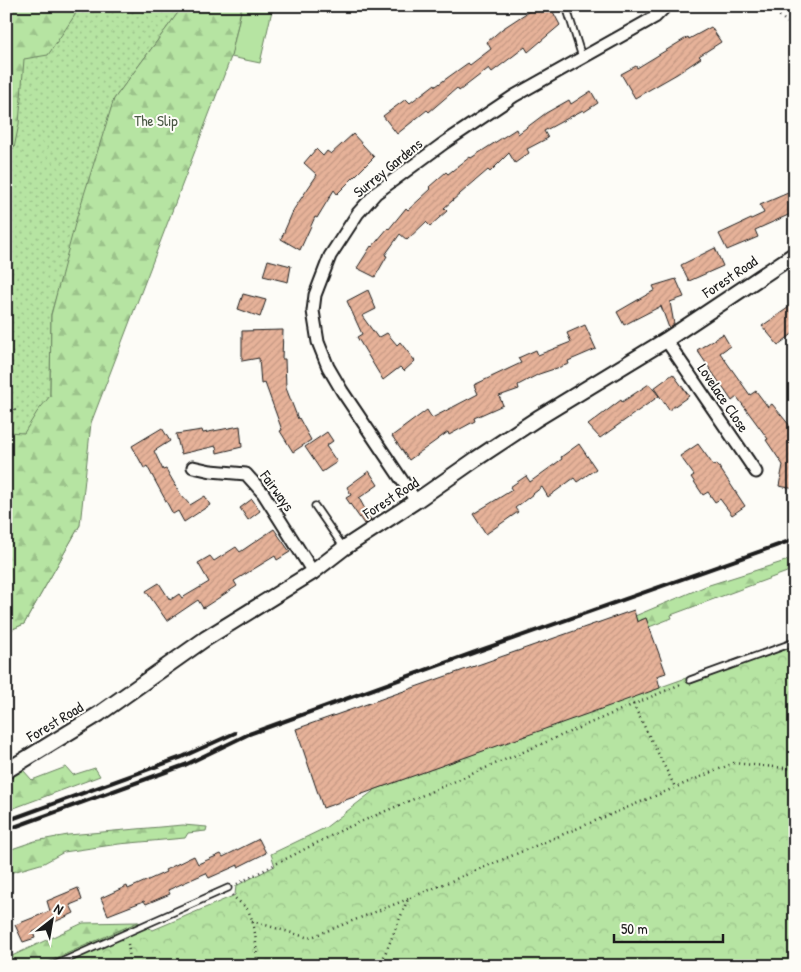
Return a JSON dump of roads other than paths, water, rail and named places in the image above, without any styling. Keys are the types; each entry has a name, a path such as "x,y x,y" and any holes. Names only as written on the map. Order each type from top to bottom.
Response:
{"street":[{"name":"Surrey Gardens","path":"416,501 342,391 328,367 318,342 313,311 315,295 330,256 358,212 376,193 444,143 514,96 666,6"},
{"name":"Forest Road","path":"6,770 99,714 205,639 313,572 344,548 538,418 666,340 795,254"},
{"name":"Lovelace Close","path":"666,340 756,472"},
{"name":"Fairways","path":"193,467 211,471 246,474 263,493 313,572"}],"lane":[{"path":"566,6 582,57"},
{"path":"316,506 344,548"},
{"path":"690,680 795,642"},
{"path":"52,966 228,888"}],"railway":[{"path":"6,830 185,765 249,734 795,539"},
{"path":"6,821 182,757 235,733"}],"park label":[{"name":"The Slip","path":"156,121"}]}
